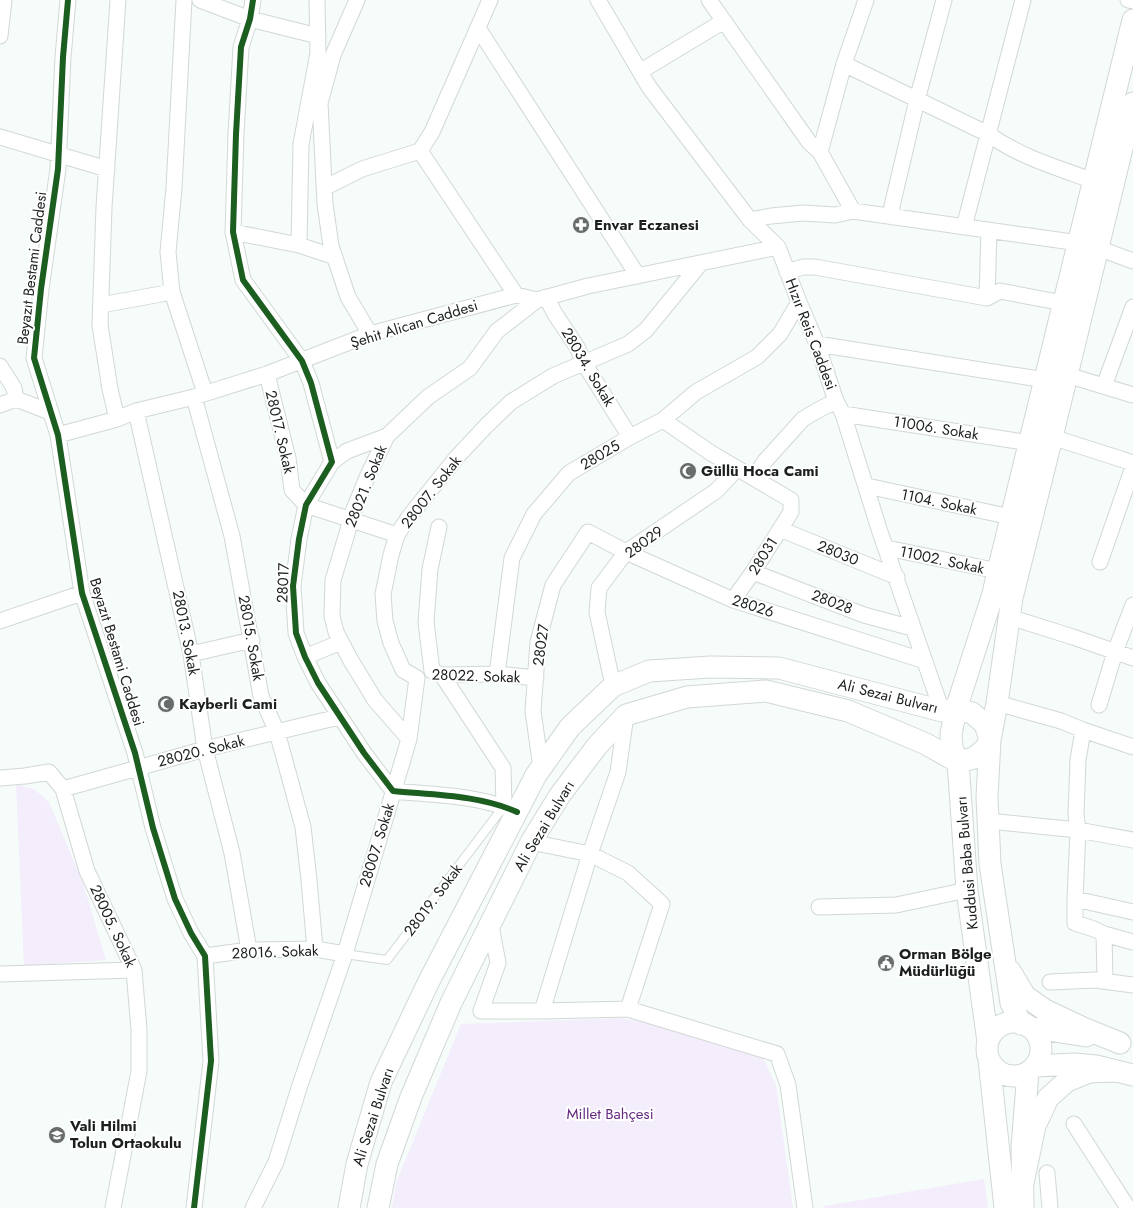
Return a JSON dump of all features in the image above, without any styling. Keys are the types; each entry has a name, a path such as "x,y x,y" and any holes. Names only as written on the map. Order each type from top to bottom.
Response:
{"main road":[{"path":"1023,1208 1022,1147 1032,1069 1039,1057 1040,1048 1039,1040 1035,1033 1025,1026 1011,1003 990,864 987,797 990,740 997,703 1012,598 1067,375 1088,245 1094,181 1133,20"},
{"path":"1088,245 1133,103"},
{"name":"Kuddusi Baba Bulvarı","path":"1005,1208 989,1051 967,890 958,762 952,748 949,710 993,594 1063,303 1088,245"},
{"name":"Ali Sezai Bulvarı","path":"349,1208 357,1164 381,1082 511,809 570,727 613,686 649,671 710,667 779,668 949,710 972,713 985,724 990,740"},
{"name":"Ali Sezai Bulvarı","path":"378,1208 387,1164 411,1097 451,1003 531,842 560,795 597,746 626,715 687,697 766,691 848,711 926,744 958,762"},
{"path":"958,762 974,758 985,749 990,740"},
{"path":"1004,954 1012,976 1025,996 1045,1010 1083,1028 1127,1045"},
{"path":"1125,1073 1096,1066 1074,1064 1032,1069 1020,1076 1010,1076 994,1068 989,1051 992,1034 1005,1024 1013,1023 1088,1036 1127,1045"},
{"path":"1023,1183 1035,1126 1048,1098 1067,1081 1089,1072 1125,1073"}],"street":[{"path":"0,36 4,0"},
{"name":"Beyazıt Bestami Caddesi","path":"68,0 62,57 58,169 41,289 34,358 58,436 82,593 135,753 153,828 175,899 191,933 205,956 211,1061 194,1208"},
{"path":"117,419 110,389 100,325 107,169 118,0"},
{"name":"28015. Sokak","path":"184,0 174,188 168,252 172,292 200,395 232,536 261,696 277,732 303,827 315,949"},
{"path":"200,0 250,19 318,36"},
{"path":"253,0 250,19 241,47 236,134 233,232 243,280 302,361 311,383 332,462 347,451 387,436"},
{"path":"317,0 318,36 326,54 320,103 324,188 331,246 348,297 370,334"},
{"path":"299,245 301,144 326,54 356,0"},
{"path":"324,188 362,169 420,151 432,132 490,0"},
{"name":"Hızır Reis Caddesi","path":"598,0 649,87 750,220 778,247 817,344 840,407 880,532 897,577 912,628 925,661 949,710"},
{"path":"709,0 809,142 820,152 853,211"},
{"path":"820,152 844,64 866,0"},
{"path":"892,217 892,206 917,100 944,0"},
{"path":"964,227 1023,0"},
{"path":"1128,0 1133,1"},
{"path":"641,71 724,21"},
{"path":"478,28 638,276"},
{"path":"844,64 988,134 1029,157 1094,181"},
{"path":"0,137 107,169"},
{"path":"420,151 516,295"},
{"path":"750,220 771,216 803,214 835,215 853,211 1088,245 1133,261"},
{"path":"987,298 989,230"},
{"path":"233,232 299,245 335,257"},
{"name":"Şehit Alican Caddesi","path":"58,436 117,419 136,411 200,395 267,374 370,334 516,295 542,298 588,286 778,247"},
{"name":"28007. Sokak","path":"252,1208 276,1162 299,1088 345,954 409,739 417,678 403,670 391,643 385,621 383,594 391,555 397,535 408,518 457,457 511,402 553,376 628,344 646,330 700,264"},
{"path":"787,272 803,267 815,267 987,298 1000,291 1063,303"},
{"path":"101,305 172,292"},
{"name":"28034. Sokak","path":"542,298 555,314 577,347 584,363 630,437"},
{"name":"28021. Sokak","path":"409,739 375,700 340,642 336,632 332,616 333,580 350,519 368,475 387,436 428,397 470,368 497,331 542,298"},
{"name":"28025","path":"496,674 512,558 534,514 569,473 630,437 663,420 696,392 757,357 780,334 799,302"},
{"path":"1104,386 1133,307"},
{"path":"817,344 1045,380"},
{"path":"0,366 14,388 16,399"},
{"name":"28017. Sokak","path":"267,374 288,458 292,490 306,505"},
{"path":"1067,375 1133,395"},
{"path":"0,405 16,399 50,412"},
{"path":"663,420 737,470 754,478 765,461 803,419 820,409 840,407"},
{"name":"11006. Sokak","path":"840,407 1030,443"},
{"name":"28013. Sokak","path":"136,411 191,654 205,749 232,853 250,950"},
{"path":"1052,437 1133,463"},
{"name":"28017","path":"332,462 306,505 299,539 293,586 296,633 305,657 318,683 339,717 393,791"},
{"path":"1100,562 1133,467"},
{"name":"28029","path":"613,686 597,612 599,588 626,552 716,491 737,470"},
{"name":"28031","path":"734,600 791,512 791,500 754,478"},
{"name":"1104. Sokak","path":"866,486 1011,517"},
{"path":"306,505 397,535"},
{"path":"393,791 464,798 511,809 503,768 437,673 426,622 430,569 440,527"},
{"name":"28030","path":"780,529 897,577"},
{"name":"28026","path":"588,532 626,552 734,600 925,661"},
{"name":"28027","path":"541,768 533,711 538,642 552,586 588,532"},
{"name":"11002. Sokak","path":"887,548 998,571"},
{"name":"28028","path":"753,572 864,615 912,628"},
{"path":"0,621 82,593"},
{"path":"1099,705 1115,652 1133,605"},
{"path":"1009,616 1133,658"},
{"path":"191,654 252,640"},
{"path":"305,657 340,642"},
{"name":"28022. Sokak","path":"417,678 437,673 496,674 536,678"},
{"path":"997,703 1061,721 1083,730 1132,744"},
{"path":"542,1011 590,854 618,772 626,715"},
{"name":"28020. Sokak","path":"63,789 205,749 339,717"},
{"path":"1083,730 1078,760 1076,814 1078,830 1074,898 1075,923 1104,934 1133,942"},
{"name":"28005. Sokak","path":"0,778 49,772 63,789 87,871 134,970 139,1030 139,1071 113,1208"},
{"path":"989,821 1078,830 1133,840"},
{"path":"531,842 590,854 628,873 662,904 628,1009"},
{"path":"820,907 896,905 967,890"},
{"path":"1074,898 1133,912"},
{"path":"490,926 498,964 481,1011 628,1009 777,1054 788,1085 805,1208"},
{"path":"1104,934 1105,981"},
{"name":"28016. Sokak","path":"205,956 250,950 315,949 345,954"},
{"path":"0,974 134,970"},
{"path":"1050,982 1095,980 1133,985"},
{"path":"1074,1124 1128,1208"},
{"path":"1047,1172 1050,1208"}],"lane":[{"name":"28019. Sokak","path":"345,954 386,960 511,809"}],"green space":[{"path":"16,784 34,789 49,802 83,883 106,960 24,966"},
{"name":"Millet Bahçesi","path":"622,1018 758,1047 776,1085 793,1208 392,1208 396,1183 461,1024"},
{"path":"984,1179 988,1208 824,1208 824,1206"}],"cycle path":[{"path":"68,0 63,57 58,169 41,289 34,358 58,435 82,593 135,753 153,828 175,899 191,933 205,956 211,1061 194,1208"},
{"path":"253,0 250,19 241,47 236,134 233,232 243,280 302,361 311,383 332,462 306,505 299,539 293,586 296,633 305,657 318,683 364,753 393,791 472,799 502,806 517,812"}],"place":[{"name":"Envar Eczanesi","path":"581,225"},
{"name":"Güllü Hoca Cami","path":"688,471"},
{"name":"Kayberli Cami","path":"166,704"},
{"name":"Orman Bölge Müdürlüğü","path":"886,963"},
{"name":"Vali Hilmi Tolun Ortaokulu","path":"57,1135"}]}
